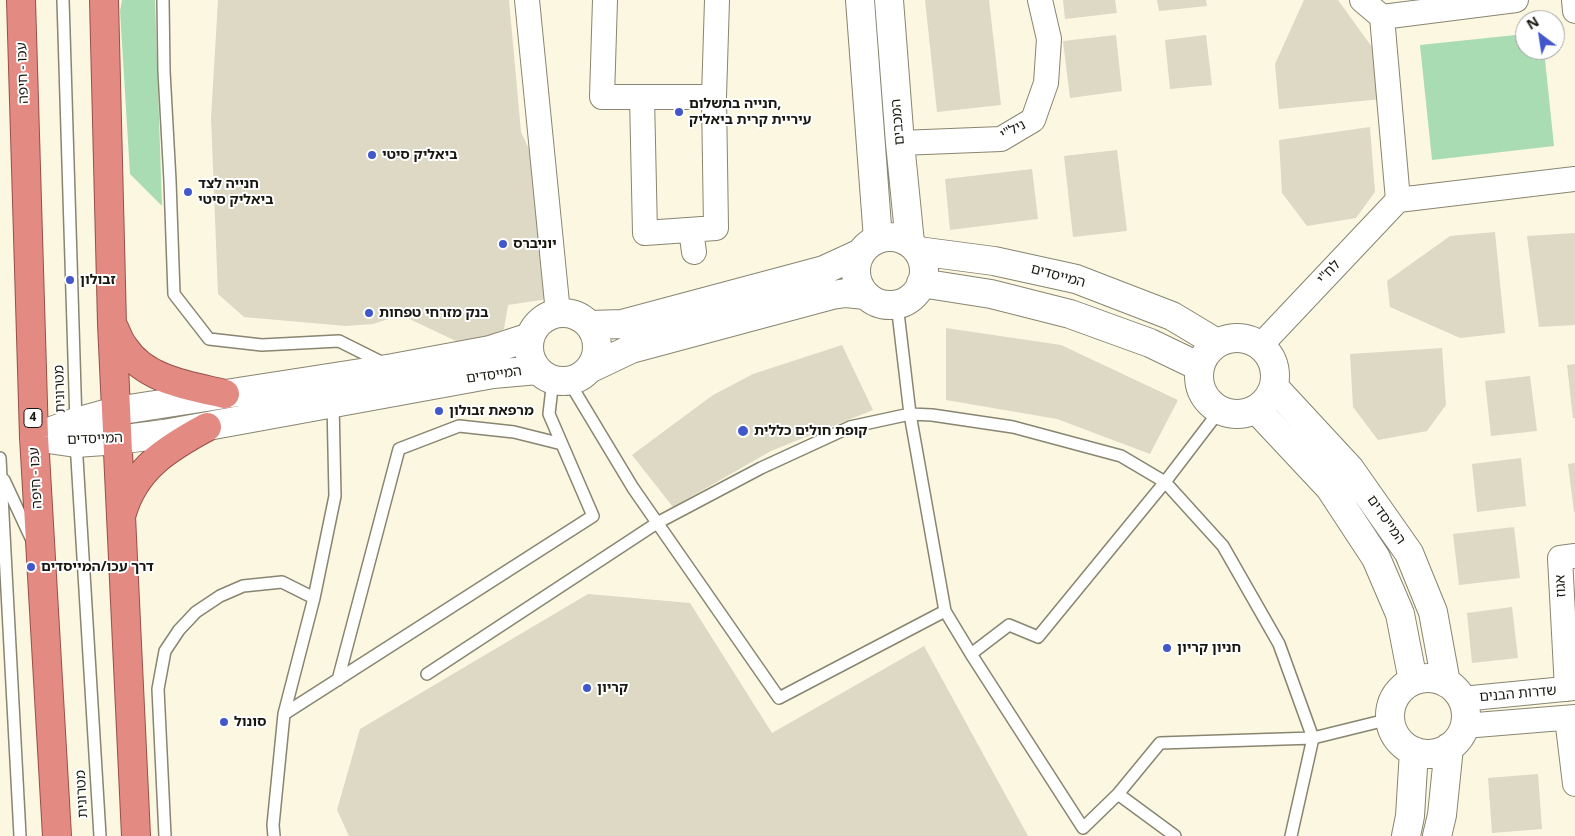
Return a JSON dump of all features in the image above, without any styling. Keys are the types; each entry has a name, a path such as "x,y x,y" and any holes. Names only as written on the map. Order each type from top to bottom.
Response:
{"highway":[{"name":"עכו - חיפה","path":"21,0 34,437 57,836"},
{"path":"104,0 112,324 136,836"},
{"path":"112,324 124,348 142,367 160,376 186,385 225,394"},
{"path":"120,519 132,487 144,471 167,450 207,427"}],"street":[{"path":"527,0 558,313"},
{"path":"606,0 602,98 714,97"},
{"path":"642,97 645,233 692,241 716,228 714,97 717,0"},
{"name":"המכבים","path":"860,0 870,246"},
{"name":"המכבים","path":"889,0 900,143 914,247"},
{"name":"ניל\"י","path":"900,143 1001,139 1032,120 1046,83 1049,39 1040,0"},
{"path":"1362,0 1382,17 1398,200 1575,179"},
{"path":"1382,17 1516,0"},
{"path":"1574,0 1575,11"},
{"name":"לח\"י","path":"1260,345 1398,200"},
{"path":"590,326 622,324 824,270 870,246 895,237 914,247 922,261 921,283 907,300 896,304 885,304 874,301 865,294 859,285 856,263 870,246"},
{"name":"המייסדים","path":"914,247 994,260 1076,279 1172,316 1217,343"},
{"path":"921,283 991,294 1070,314 1150,343 1200,367"},
{"name":"המייסדים","path":"76,432 116,411 225,394 332,391 493,374 562,374 630,349 832,295 846,293 865,294"},
{"path":"558,313 570,314 581,318 590,326 595,336 597,347 595,359 562,374 530,355 530,337 534,328 547,317 558,313"},
{"name":"המייסדים","path":"34,437 76,432 118,440 207,427 332,391 394,368 490,350 530,337"},
{"path":"1239,338 1250,340 1260,345 1268,353 1274,364 1276,375 1274,387 1264,403 1256,409 1238,414 1220,410 1210,403 1203,392 1199,380 1200,367 1209,349 1217,343 1239,338"},
{"name":"המייסדים","path":"1274,387 1350,469 1409,553 1433,612 1454,691"},
{"name":"המייסדים","path":"1256,409 1330,488 1376,558 1400,614 1413,681"},
{"name":"אגוז","path":"1571,689 1560,558 1575,556"},
{"path":"1437,836 1456,736 1466,717 1454,691 1436,679 1424,678 1413,681 1398,692 1391,709 1390,719 1397,738 1405,746 1426,754 1438,752 1456,736"},
{"name":"שדרות הבנים","path":"1454,691 1571,689"},
{"path":"1571,717 1575,784"},
{"name":"שדרות הבנים","path":"1456,736 1571,717"},
{"path":"1406,836 1410,816 1414,751"}],"lane":[{"name":"מטרונית","path":"63,0 76,432 100,836"},
{"path":"163,0 164,71 174,294 209,339 262,345 338,341 394,368"},
{"path":"896,304 910,414 945,611 1083,828 1118,794 1160,743 1313,738 1390,719"},
{"path":"284,714 594,516 549,414 562,374"},
{"path":"562,374 633,488 778,698 945,611"},
{"path":"274,836 284,714 314,598 335,496 332,391"},
{"path":"971,654 1009,625 1038,637 1165,482 1220,410"},
{"path":"427,674 657,523 761,468 850,427 910,414 932,415 1013,426 1121,456 1165,482 1223,546 1278,644 1313,738 1291,836"},
{"path":"338,680 399,449 459,426 514,432 562,444"},
{"path":"0,458 20,836"},
{"path":"1,474 41,559"},
{"path":"165,836 158,689 165,651 178,630 196,612 220,596 243,586 282,582 314,598"},
{"path":"1118,794 1175,836"}],"green space":[{"path":"122,0 155,0 162,206 130,174 120,11"},
{"path":"1515,35 1515,60 1545,60 1554,146 1432,160 1420,45"}],"building":[{"name":"ביאליק סיטי","path":"218,0 509,0 521,132 543,179 548,299 508,305 504,329 480,340 458,342 401,315 373,324 346,326 244,317 218,294 211,118"},
{"path":"925,0 989,0 1001,105 937,112"},
{"path":"1063,0 1115,0 1117,13 1065,19"},
{"path":"1157,0 1206,0 1207,6 1159,11"},
{"path":"1304,0 1338,0 1377,54 1382,99 1279,109 1275,64"},
{"path":"1116,35 1122,91 1070,98 1063,41"},
{"path":"1206,35 1212,85 1170,89 1165,40"},
{"path":"1370,127 1375,192 1356,218 1307,226 1282,193 1279,140"},
{"path":"1117,150 1127,231 1073,237 1064,156"},
{"path":"1032,169 1038,219 950,230 945,179"},
{"path":"1495,232 1505,333 1460,338 1390,307 1387,281 1450,236"},
{"path":"1575,233 1575,325 1539,327 1527,236"},
{"path":"946,328 1061,345 1178,400 1150,454 1057,419 946,400"},
{"name":"קופת חולים כללית","path":"842,345 873,410 771,451 673,507 632,455 713,395 753,374"},
{"path":"1442,348 1446,405 1427,431 1378,440 1353,407 1350,354"},
{"path":"1575,364 1575,418 1573,418 1567,365"},
{"path":"1530,376 1537,431 1491,436 1485,381"},
{"path":"1521,458 1526,506 1477,512 1472,464"},
{"path":"1575,463 1575,512 1574,512 1568,464"},
{"path":"1514,527 1520,578 1459,585 1453,534"},
{"name":"קריון","path":"588,594 690,603 772,733 924,646 1028,836 349,836 337,810 360,729"},
{"path":"1512,607 1518,658 1472,663 1467,613"},
{"path":"1538,774 1542,829 1492,833 1488,778"}],"place":[{"name":"חנייה בתשלום, עיריית קרית ביאליק","path":"679,112"},
{"name":"ביאליק סיטי","path":"372,155"},
{"name":"חנייה לצד ביאליק סיטי","path":"188,192"},
{"name":"יוניברס","path":"503,244"},
{"name":"זבולון","path":"70,280"},
{"name":"בנק מזרחי טפחות","path":"369,313"},
{"name":"מרפאת זבולון","path":"439,411"},
{"name":"קופת חולים כללית","path":"743,431"},
{"name":"דרך עכו/המייסדים","path":"31,567"},
{"name":"חניון קריון","path":"1167,648"},
{"name":"קריון","path":"587,688"},
{"name":"סונול","path":"224,722"}]}
